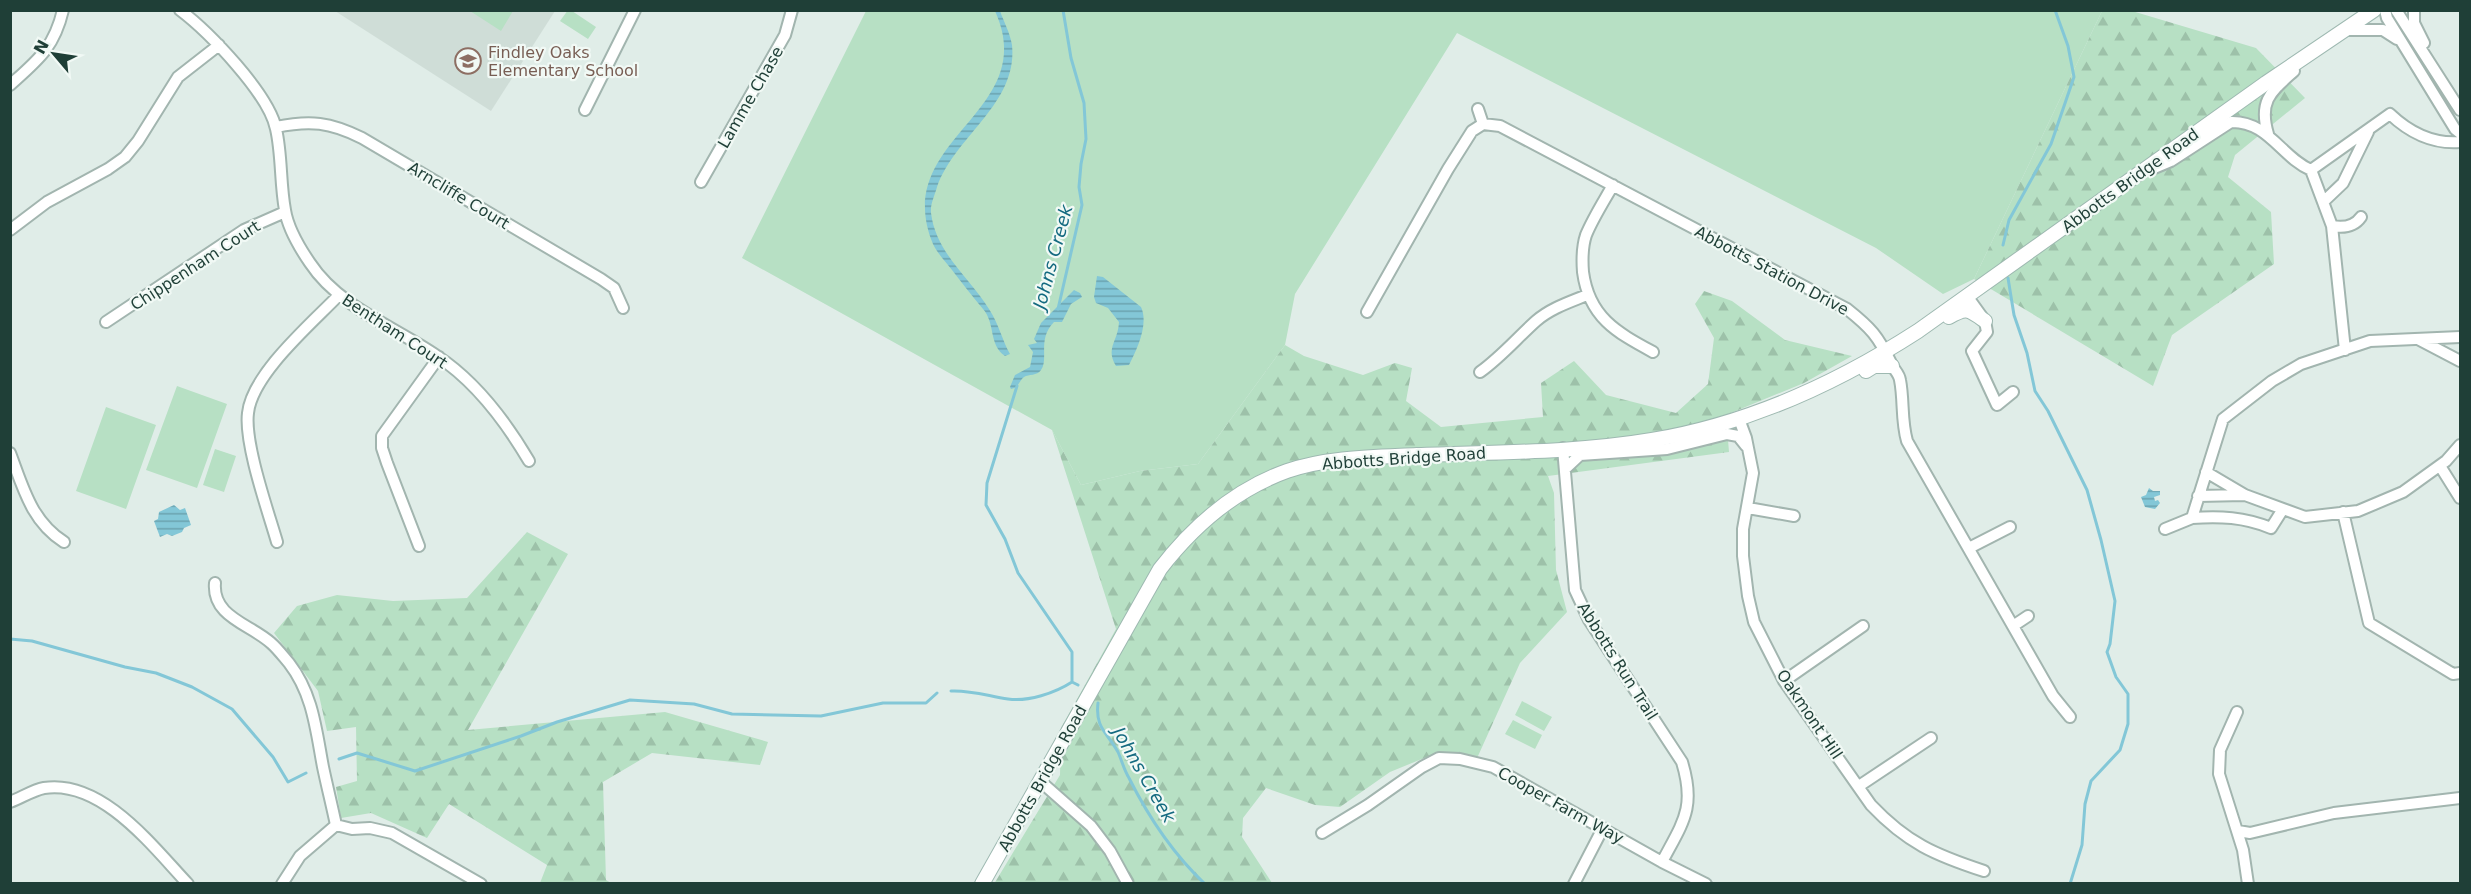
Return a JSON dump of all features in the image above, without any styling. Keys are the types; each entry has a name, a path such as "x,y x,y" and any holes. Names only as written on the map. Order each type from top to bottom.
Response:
{"main road":[{"name":"Abbotts Bridge Road","path":"982,884 1160,569 1182,541 1207,516 1230,499 1271,477 1319,462 1563,448 1651,440 1739,419 1782,404 1886,352 1918,331 2308,54 2374,10"},
{"name":"Abbotts Bridge Road","path":"1918,331 1920,334 1926,333 1964,309 1970,310 1985,321"},
{"name":"Abbotts Bridge Road","path":"1821,386 1834,389 1874,366 1892,366"}],"street":[{"path":"10,85 42,56 59,29 63,10"},
{"name":"Bentham Court","path":"180,10 219,45 262,98 276,127 285,212 296,240 311,265 339,295 439,357 480,394 514,436 529,461"},
{"path":"585,110 635,10"},
{"name":"Lamme Chase","path":"701,182 785,35 792,10"},
{"path":"2385,10 2386,18 2443,110 2460,133"},
{"path":"2396,10 2458,106 2443,110"},
{"path":"2414,10 2414,23 2427,49 2430,63"},
{"path":"2343,30 2383,30 2402,44"},
{"path":"10,230 47,202 108,169 125,156 138,141 178,77 219,45"},
{"path":"2268,134 2265,109 2271,92 2308,54"},
{"path":"1367,312 1472,131 1483,124 1478,110"},
{"path":"2312,170 2390,114 2424,138 2443,143 2460,142"},
{"name":"Arncliffe Court","path":"276,127 317,122 344,129 362,138 601,279 614,288 623,308"},
{"path":"2140,174 2171,161 2231,122 2251,124 2268,134 2290,158 2312,170 2332,226 2345,350"},
{"name":"Abbotts Station Drive","path":"1483,124 1500,126 1847,309 1877,336 1900,377 1902,424 1907,441 2053,696 2070,717"},
{"path":"2323,202 2343,183 2369,129"},
{"path":"1613,185 1586,234 1582,262 1587,295 1604,320 1623,335 1653,352"},
{"name":"Chippenham Court","path":"106,322 244,230 285,212"},
{"path":"2332,226 2345,228 2361,217"},
{"path":"1979,288 1976,298 1987,332 1972,351 1997,405 2013,393"},
{"path":"277,542 247,428 251,398 271,366 339,295"},
{"path":"1480,372 1500,358 1537,320 1563,304 1587,295"},
{"path":"1967,296 1985,321"},
{"path":"2192,518 2223,419 2263,387 2301,364 2370,342 2460,337"},
{"path":"2418,339 2460,361"},
{"path":"419,546 387,463 382,448 382,436 439,357"},
{"name":"Oakmont Hill","path":"1739,419 1753,473 1743,529 1743,556 1748,596 1754,622 1784,681 1871,805 1885,820 1914,843 1952,861 1984,871"},
{"path":"1565,469 1580,455 1667,449 1727,434 1738,436 1749,452"},
{"path":"2206,472 2245,495 2305,517 2358,511 2403,492 2440,466 2460,445"},
{"name":"Abbotts Run Trail","path":"1563,448 1575,590 1589,620 1682,762 1689,784 1689,801 1685,817 1662,862"},
{"path":"10,453 33,512 51,534 64,542"},
{"path":"2440,466 2460,498"},
{"path":"2198,496 2245,495"},
{"path":"1748,508 1794,516"},
{"path":"2165,529 2192,518 2220,516 2252,520 2271,528 2283,509"},
{"path":"2343,512 2369,623 2453,674 2460,673"},
{"path":"1969,548 2010,527"},
{"path":"215,583 214,595 223,611 270,642 290,665 307,692 316,720 336,825"},
{"path":"2013,626 2028,616"},
{"path":"1784,681 1863,626"},
{"path":"2237,712 2224,740 2219,761 2222,786 2238,831 2248,884"},
{"path":"1859,786 1931,738"},
{"name":"Cooper Farm Way","path":"1322,833 1368,805 1422,766 1439,758 1460,759 1493,767 1662,862 1706,884"},
{"path":"1040,781 1091,826 1110,851 1128,884"},
{"path":"10,802 44,788 75,790 107,804 188,884"},
{"path":"2238,831 2250,833 2334,813 2460,798"},
{"path":"282,884 300,856 336,825"},
{"path":"336,825 392,833 481,884"},
{"path":"1574,884 1603,828"}],"shaded area":[{"name":"Findley Oaks Elementary School","path":"335,11 555,11 491,111"}],"green space":[{"path":"568,10 596,27 588,39 560,21"},
{"path":"470,11 513,11 501,31"},
{"path":"866,11 2102,11 1974,279 1943,294 1876,248 1457,33 1295,294 1285,345 1198,464 1140,471 1081,485 1052,430 742,258"},
{"path":"2102,11 2132,11 2256,48 2305,98 2235,155 2228,177 2271,212 2274,264 2172,335 2153,386 1974,279"},
{"path":"2395,16 2447,100 2444,102 2392,17"},
{"path":"1704,291 1732,301 1785,340 1852,356 1804,383 1726,415 1729,452 1548,476 1554,493 1556,570 1567,612 1520,663 1478,756 1434,754 1390,772 1340,807 1315,805 1266,788 1243,818 1242,837 1272,883 994,884 1060,775 1061,728 1116,629 1052,430 1081,485 1140,471 1198,464 1285,345 1304,356 1363,375 1395,363 1412,368 1406,401 1441,427 1543,417 1541,383 1574,361 1606,395 1676,413 1708,384 1714,338 1695,304"},
{"path":"177,386 227,404 197,488 146,470"},
{"path":"106,407 156,425 126,509 76,491"},
{"path":"215,449 236,456 224,492 203,485"},
{"path":"527,532 568,554 468,730 665,712 768,742 760,765 652,753 603,782 606,880 611,883 540,883 547,865 449,804 427,838 371,813 341,818 336,787 357,781 356,727 327,731 318,691 274,633 297,606 337,595 393,601 467,598"},
{"path":"1522,701 1552,717 1544,731 1515,715"},
{"path":"1513,720 1542,735 1535,749 1505,734"}],"water":[{"path":"995,11 1000,11 1012,45 1011,66 1005,85 996,102 946,169 937,187 931,213 934,227 946,253 981,297 995,320 1010,354 1005,356 996,346 987,315 933,244 925,208 931,177 946,151 984,102 999,76 1004,46"},
{"path":"1097,276 1103,277 1141,307 1143,329 1129,365 1116,366 1113,360 1112,349 1119,322 1108,308 1096,303 1094,297"},
{"path":"1074,290 1082,297 1071,304 1062,322 1054,322 1049,328 1041,370 1024,377 1017,386 1011,389 1015,375 1030,367 1033,352 1028,345 1037,343 1034,339 1041,323"},
{"path":"2149,488 2153,491 2160,491 2160,495 2154,497 2155,501 2158,500 2160,503 2155,509 2145,507 2141,497 2146,495"},
{"path":"174,505 180,510 185,508 191,525 172,536 167,534 160,537 154,521 158,519 159,512"}],"waterway":[{"name":"Johns Creek","path":"1058,309 1082,205 1079,187 1086,139 1084,103 1071,58 1063,10"},
{"path":"2003,245 2009,220 2051,144 2074,77 2068,46 2055,10"},
{"path":"2008,278 2014,315 2027,353 2035,391 2048,411 2087,490 2115,601 2107,652 2116,677 2128,694 2128,724 2120,750 2091,781 2085,804 2082,845 2070,884"},
{"name":"Johns Creek","path":"1017,386 987,483 986,505 1005,539 1018,573 1072,652 1072,682"},
{"path":"10,639 32,641 125,667 156,673 192,687 232,709 273,757 288,782 306,773"},
{"name":"Johns Creek","path":"1072,682 1078,685"},
{"path":"951,691 973,692 1016,700 1050,693 1072,682"},
{"path":"339,759 357,753 415,771 557,722 630,700 694,704 732,714 821,716 883,703 926,703 937,693"},
{"name":"Johns Creek","path":"1098,703 1100,724 1118,752 1145,807 1172,847 1205,884"}],"place":[{"name":"Findley Oaks Elementary School","path":"468,61"}]}
